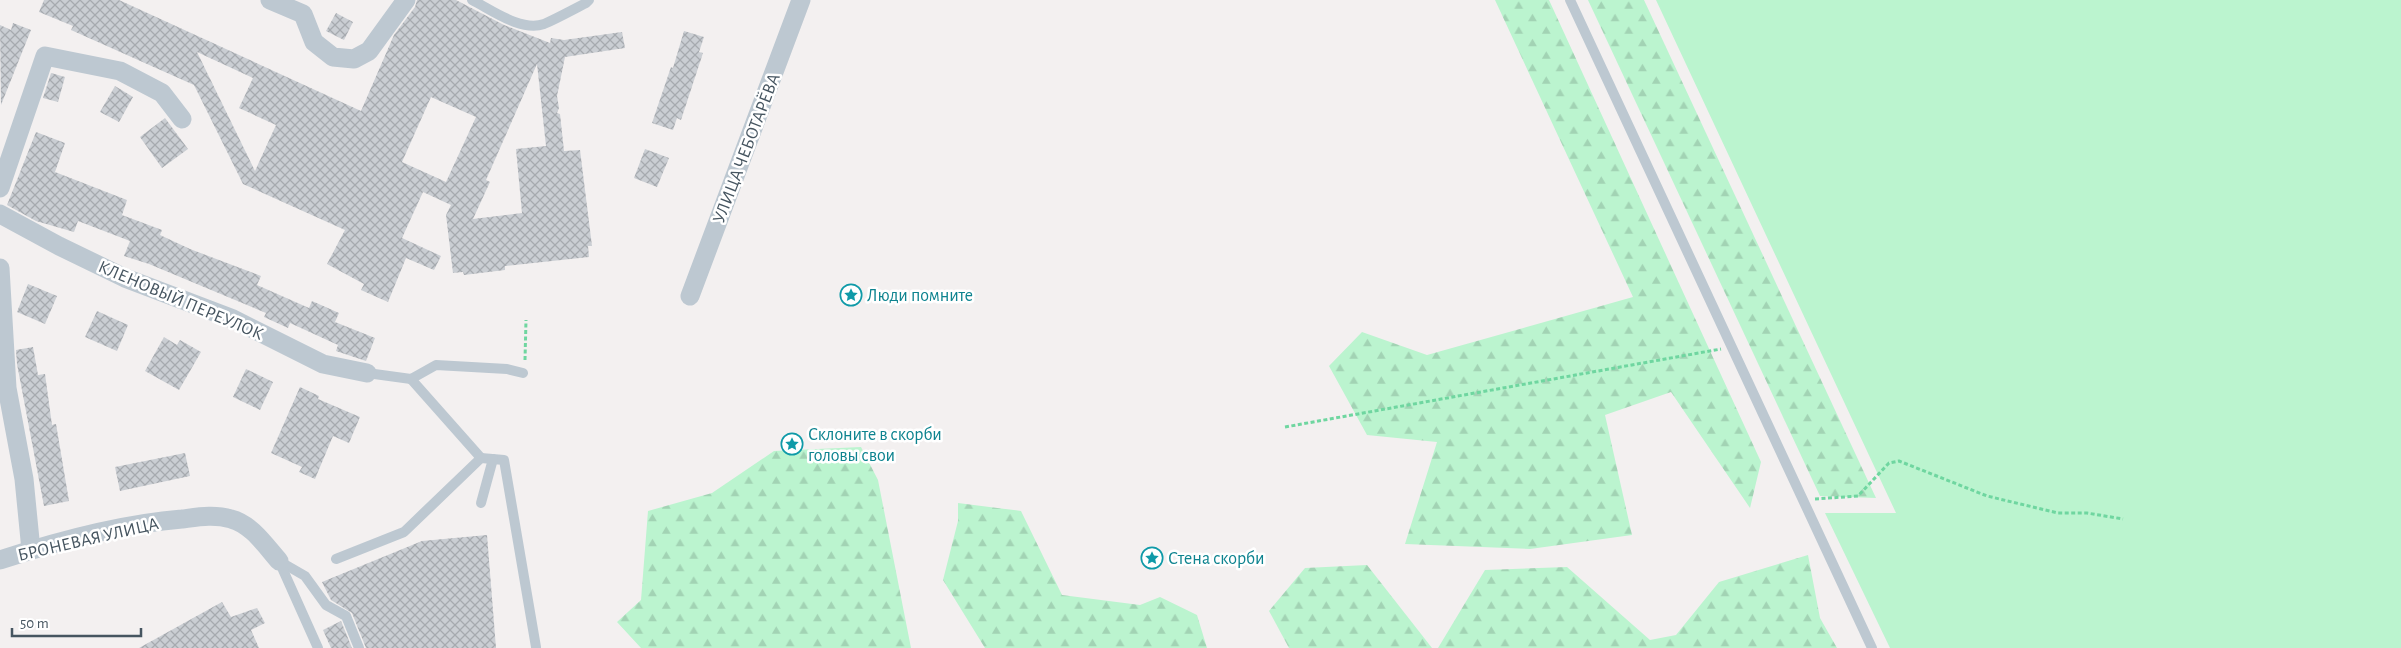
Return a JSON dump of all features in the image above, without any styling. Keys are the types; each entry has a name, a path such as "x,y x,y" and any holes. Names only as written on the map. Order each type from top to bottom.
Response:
{"street":[{"path":"270,0 303,14 314,42 333,57 354,59 369,51 406,0"},
{"name":"УЛИЦА ЧЕБОТАРЁВА","path":"690,296 801,0"},
{"path":"0,188 45,56 120,71 162,93 182,119"},
{"name":"КЛЕНОВЫЙ ПЕРЕУЛОК","path":"0,214 58,246 125,278 233,319 323,364 367,373"},
{"path":"0,268 7,388 24,479 31,550"},
{"name":"БРОНЕВАЯ УЛИЦА","path":"0,560 31,550 146,522 211,516 232,519 252,531 279,561"}],"lane":[{"path":"472,0 510,19 529,25 542,24 586,4 589,0"},
{"path":"1570,0 1872,648"},
{"path":"367,373 411,379 436,365 507,369 524,373"},
{"path":"411,379 481,458 504,460 536,646"},
{"path":"336,559 404,532 481,458"},
{"path":"481,503 493,459"},
{"path":"279,561 318,648"},
{"path":"279,561 305,576 326,605 346,616 359,648"}],"path":[{"path":"524,373 526,320"},
{"path":"1285,427 1731,348"},
{"path":"1803,500 1854,498 1889,463 1899,461 1987,496 2058,513 2087,513 2123,519"}],"green space":[{"path":"1495,0 1549,0 1761,462 1750,508 1671,392 1605,415 1632,535 1530,549 1405,544 1437,442 1367,435 1329,366 1362,332 1427,355 1633,297"},
{"path":"1588,0 1644,0 1876,498 1820,496"},
{"path":"1656,0 2401,0 2401,648 1890,648 1825,513 1896,513"},
{"path":"861,447 878,480 911,648 641,648 617,622 641,600 648,511 712,493 774,451"},
{"path":"958,503 1021,511 1062,595 1140,605 1160,597 1197,615 1207,648 985,648 943,580 958,521"},
{"path":"1808,555 1820,618 1837,648 1438,648 1485,570 1567,567 1650,640 1676,635 1719,582"},
{"path":"1367,565 1432,648 1289,648 1269,611 1305,568"}],"building":[{"path":"44,0 119,0 361,111 394,35 415,7 417,0 456,0 504,25 550,43 551,38 564,40 622,32 625,48 565,57 557,96 559,108 557,113 560,114 564,151 580,150 592,246 588,246 589,257 505,266 505,270 464,275 463,272 453,273 446,215 451,205 423,192 402,238 441,256 434,270 406,258 388,302 361,290 364,284 327,264 345,230 243,184 194,85 71,30 73,26 39,12","holes":["197,52 253,78 239,108 276,125 255,171","537,64 546,146 516,149 522,213 473,219 490,182 486,180","431,97 476,117 446,182 402,162"]},
{"path":"336,13 353,22 344,40 326,31"},
{"path":"13,23 31,30 1,105 0,25 11,30"},
{"path":"684,31 704,37 699,52 703,53 681,120 677,118 673,130 652,123 671,67 673,68"},
{"path":"51,73 65,77 58,102 43,98"},
{"path":"115,86 133,97 119,122 100,112"},
{"path":"165,118 188,149 162,168 140,137"},
{"path":"36,132 65,143 55,172 127,200 122,215 162,230 160,235 190,249 261,276 257,285 309,308 312,301 339,313 335,322 375,338 366,361 336,351 338,345 290,323 288,328 264,317 266,313 149,264 124,256 130,241 78,221 74,232 36,221 7,205"},
{"path":"645,149 669,158 657,187 634,178"},
{"path":"28,284 57,296 45,324 17,312"},
{"path":"97,311 128,325 117,351 85,337"},
{"path":"164,337 177,345 180,340 201,352 179,390 145,371"},
{"path":"33,347 38,375 45,374 52,425 56,424 69,501 44,506 16,350"},
{"path":"246,369 273,382 260,410 233,397"},
{"path":"300,387 319,396 318,399 360,417 349,443 333,436 315,479 299,472 302,467 271,453"},
{"path":"185,453 190,476 120,491 115,467"},
{"path":"487,535 496,648 366,648 352,613 331,600 322,582 422,541"},
{"path":"222,602 231,617 257,608 265,623 251,630 259,648 139,648"},
{"path":"341,621 352,648 331,648 323,630"}],"place":[{"name":"Люди помните","path":"851,295"},
{"name":"Склоните в скорби головы свои","path":"792,444"},
{"name":"Стена скорби","path":"1152,558"}]}
